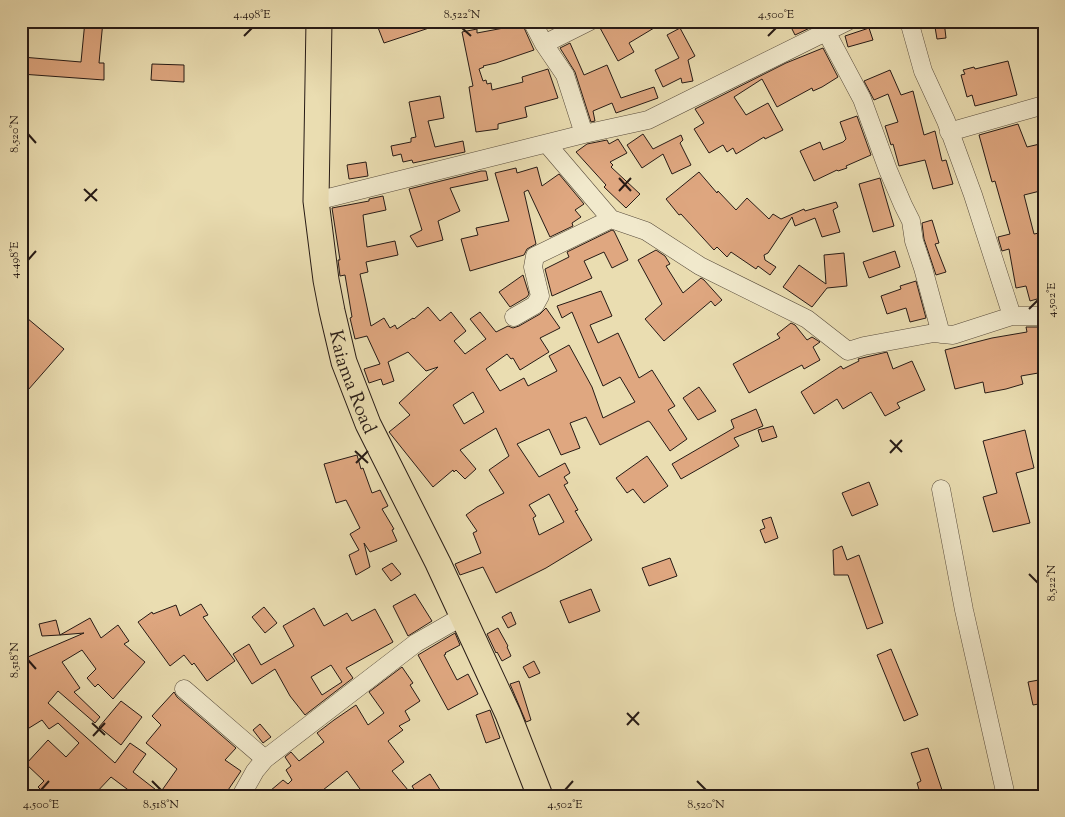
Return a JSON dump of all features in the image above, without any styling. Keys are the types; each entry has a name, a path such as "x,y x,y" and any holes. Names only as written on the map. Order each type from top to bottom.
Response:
{"highway":[{"name":"Kaiama Road","path":"319,21 316,201 332,311 344,362 368,424 463,616 508,714 540,796"}],"street":[{"path":"532,21 544,44 565,75 584,134"},
{"path":"544,44 590,21"},
{"path":"316,201 584,134 648,120 824,26 848,21"},
{"path":"909,21 923,71 973,195 1012,316"},
{"path":"824,26 862,99 888,170 912,221 914,241 941,334"},
{"path":"949,132 1044,105"},
{"path":"547,144 612,219 646,231 700,266 807,318 848,351 864,346 934,334 953,335 1012,316 1044,316"},
{"path":"514,317 535,306 540,296 533,267 535,256 612,219"},
{"path":"941,489 964,610 1006,796"},
{"path":"241,796 255,771 265,759 416,643 463,616"},
{"path":"184,689 265,759"}],"building":[{"path":"85,21 103,21 99,63 104,63 104,80 21,74 22,57 81,62"},
{"path":"388,21 444,21 444,23 384,43 377,25"},
{"path":"521,21 534,50 483,66 479,69 483,81 486,80 487,84 491,83 492,90 523,82 522,77 548,69 558,98 525,107 527,117 498,124 498,129 476,132 469,87 473,86 462,32 477,29 477,33 509,27 507,23"},
{"path":"601,21 614,21 616,25 623,21 651,21 654,28 629,43 634,52 618,61 599,26"},
{"path":"803,21 810,21 812,27 795,35 791,27"},
{"path":"934,21 944,21 946,38 937,39"},
{"path":"680,28 695,56 688,60 693,81 682,83 681,78 663,87 655,70 679,58 667,35"},
{"path":"869,28 873,40 848,47 845,36"},
{"path":"570,43 584,75 607,65 621,98 654,87 658,98 616,113 612,103 593,111 595,121 591,122 575,72 560,48"},
{"path":"823,48 838,77 822,87 813,91 812,88 777,107 762,79 734,97 746,115 768,103 783,130 765,139 764,137 736,154 733,148 727,152 723,145 709,153 694,129 704,123 695,109 786,63"},
{"path":"1008,61 1017,95 975,106 972,95 967,97 961,75 965,74 963,70"},
{"path":"152,64 184,65 184,82 151,80"},
{"path":"890,70 901,95 913,91 924,135 935,131 942,161 946,160 953,184 933,189 925,160 899,166 893,144 891,145 885,126 898,122 888,94 874,100 864,81"},
{"path":"440,96 444,118 428,121 435,147 463,141 465,152 413,163 412,160 403,162 401,154 393,156 391,146 411,142 411,138 416,137 409,102"},
{"path":"857,116 871,155 846,166 847,168 837,170 814,181 800,151 820,142 823,150 843,142 846,139 840,122"},
{"path":"1018,124 1027,147 1044,143 1044,190 1024,195 1034,234 1044,232 1044,297 1030,301 1026,286 1016,288 1009,249 1002,251 998,237 1010,234 995,181 992,182 979,135"},
{"path":"643,134 653,149 681,135 683,140 680,143 691,165 672,174 663,154 642,168 627,145"},
{"path":"618,139 627,153 610,162 613,165 611,167 640,194 626,208 604,187 606,185 576,152 587,144 607,140 609,144"},
{"path":"366,162 368,176 349,179 347,165"},
{"path":"537,167 542,186 559,174 584,204 575,210 581,217 572,223 573,226 550,237 528,190 524,192 536,244 527,249 524,255 470,271 461,239 478,235 476,228 509,221 495,173 516,168 517,173"},
{"path":"486,171 488,180 450,188 460,211 438,221 443,240 417,247 410,236 422,230 409,189"},
{"path":"699,172 717,193 718,191 736,210 747,198 769,219 773,214 781,219 804,209 805,211 836,202 838,207 833,210 840,232 822,237 815,218 795,226 792,217 768,253 764,255 765,260 776,267 770,275 758,266 756,269 731,252 727,257 717,247 714,250 666,199"},
{"path":"880,178 894,226 873,232 859,184"},
{"path":"383,196 386,210 363,215 367,247 395,241 398,255 366,262 368,272 360,274 371,326 384,318 390,328 395,325 397,329 414,319 428,307 440,321 451,312 466,331 454,341 465,354 486,339 470,319 480,312 496,332 508,326 513,328 519,326 540,314 546,308 560,328 540,338 549,352 520,370 513,358 511,359 507,354 486,369 500,391 524,378 528,386 557,371 549,356 569,345 592,387 603,418 635,402 620,377 603,386 572,312 562,318 557,306 601,291 612,316 590,325 598,343 618,333 639,378 652,370 675,406 668,410 687,439 670,451 648,421 600,445 586,417 570,423 580,448 561,455 549,429 517,444 539,477 565,463 570,473 564,477 568,483 564,485 578,510 575,511 592,540 546,568 496,593 483,567 460,575 455,564 481,553 473,533 477,531 466,515 504,493 489,470 509,456 496,428 460,450 476,469 465,479 456,470 454,472 453,470 433,487 389,432 410,415 399,403 438,367 426,371 408,352 388,362 394,381 383,385 381,379 369,383 364,369 380,364 367,336 355,339 350,318 352,317 345,275 340,276 338,260 340,260 332,208 369,201 369,199","holes":["473,392 484,412 464,424 453,405","549,494 564,522 539,535 533,518 536,516 529,505"]},
{"path":"932,220 939,243 935,244 946,272 936,275 924,239 922,223"},
{"path":"612,230 628,260 612,268 604,252 584,261 592,278 552,296 545,269 569,257 567,252"},
{"path":"656,250 665,256 670,264 666,266 683,293 701,278 722,300 715,306 711,301 664,341 645,319 662,304 638,260"},
{"path":"895,251 900,267 869,278 863,262"},
{"path":"844,253 847,286 827,288 812,307 783,287 799,265 826,284 824,255"},
{"path":"523,275 529,294 510,307 499,292"},
{"path":"916,281 926,318 910,322 906,308 887,314 881,296 901,289 900,286"},
{"path":"21,313 64,349 21,398"},
{"path":"791,323 795,325 807,340 812,337 820,342 813,347 820,360 804,369 802,365 749,393 733,364 780,338 777,334"},
{"path":"1026,327 1044,327 1044,372 1021,376 1023,384 1006,389 985,393 983,382 955,389 945,350 992,338 1027,332"},
{"path":"887,352 893,369 912,361 925,390 897,403 900,408 885,416 871,392 843,409 837,399 814,414 801,392 841,366 843,369 859,361 858,359"},
{"path":"699,387 716,411 698,420 683,398"},
{"path":"756,409 763,426 734,438 739,446 681,479 672,464 734,428 731,420"},
{"path":"773,426 777,437 762,442 758,430"},
{"path":"1025,430 1034,468 1016,473 1030,523 993,532 983,497 997,493 983,441"},
{"path":"357,455 372,493 380,490 388,506 382,509 394,529 392,530 397,541 370,552 364,543 370,567 356,575 349,555 359,550 350,534 360,528 346,500 336,503 324,464"},
{"path":"647,456 668,486 644,503 633,489 627,493 616,478"},
{"path":"869,482 878,505 852,516 842,493"},
{"path":"771,517 778,538 765,543 760,530 765,528 762,520"},
{"path":"842,546 847,560 859,555 883,623 867,629 848,575 834,575 833,550"},
{"path":"670,558 677,576 649,586 642,568"},
{"path":"392,563 401,574 391,581 382,569"},
{"path":"591,589 600,611 569,623 560,601"},
{"path":"415,594 432,621 408,636 393,606"},
{"path":"201,604 208,615 203,617 235,661 207,681 194,663 192,665 184,655 170,666 138,622 152,612 153,614 176,605 180,616"},
{"path":"264,607 277,623 265,633 252,617"},
{"path":"314,608 324,626 347,613 352,621 375,609 393,642 346,668 353,678 305,715 290,696 275,669 252,684 233,654 249,644 261,665 294,646 283,626","holes":["331,665 342,682 322,695 311,677"]},
{"path":"511,612 516,624 508,628 502,617"},
{"path":"90,618 101,638 118,625 129,641 124,644 145,662 113,699 98,684 95,687 87,678 96,669 82,650 62,662 80,688 74,692 100,717 95,723 58,691 48,703 115,763 130,743 146,754 133,772 160,793 177,769 146,743 161,725 152,716 174,692 177,697 236,748 225,760 241,771 224,796 128,796 131,792 111,777 93,796 34,796 40,789 38,787 44,781 26,764 48,740 66,757 79,743 58,723 49,729 42,720 21,733 21,660 84,633 60,635"},
{"path":"56,620 60,635 42,636 39,624"},
{"path":"498,628 511,656 502,661 487,634"},
{"path":"455,633 460,645 444,655 457,680 468,674 478,694 448,710 418,655"},
{"path":"891,649 918,715 904,721 877,655"},
{"path":"534,661 540,673 529,678 523,667"},
{"path":"402,667 413,683 410,685 420,701 405,711 410,720 399,726 403,730 388,741 404,762 392,771 408,790 402,796 365,796 347,771 323,790 327,796 264,796 283,780 288,784 292,780 286,770 291,766 285,757 291,752 299,761 324,742 317,733 334,720 356,705 368,725 384,713 369,692"},
{"path":"1044,679 1044,703 1033,705 1028,682"},
{"path":"519,681 531,720 526,722 510,684"},
{"path":"121,701 142,717 121,745 99,727"},
{"path":"490,710 500,738 486,743 476,715"},
{"path":"260,724 271,737 263,743 253,730"},
{"path":"928,748 944,796 921,796 917,783 921,781 911,753"},
{"path":"430,774 444,796 418,796 412,786"}]}
